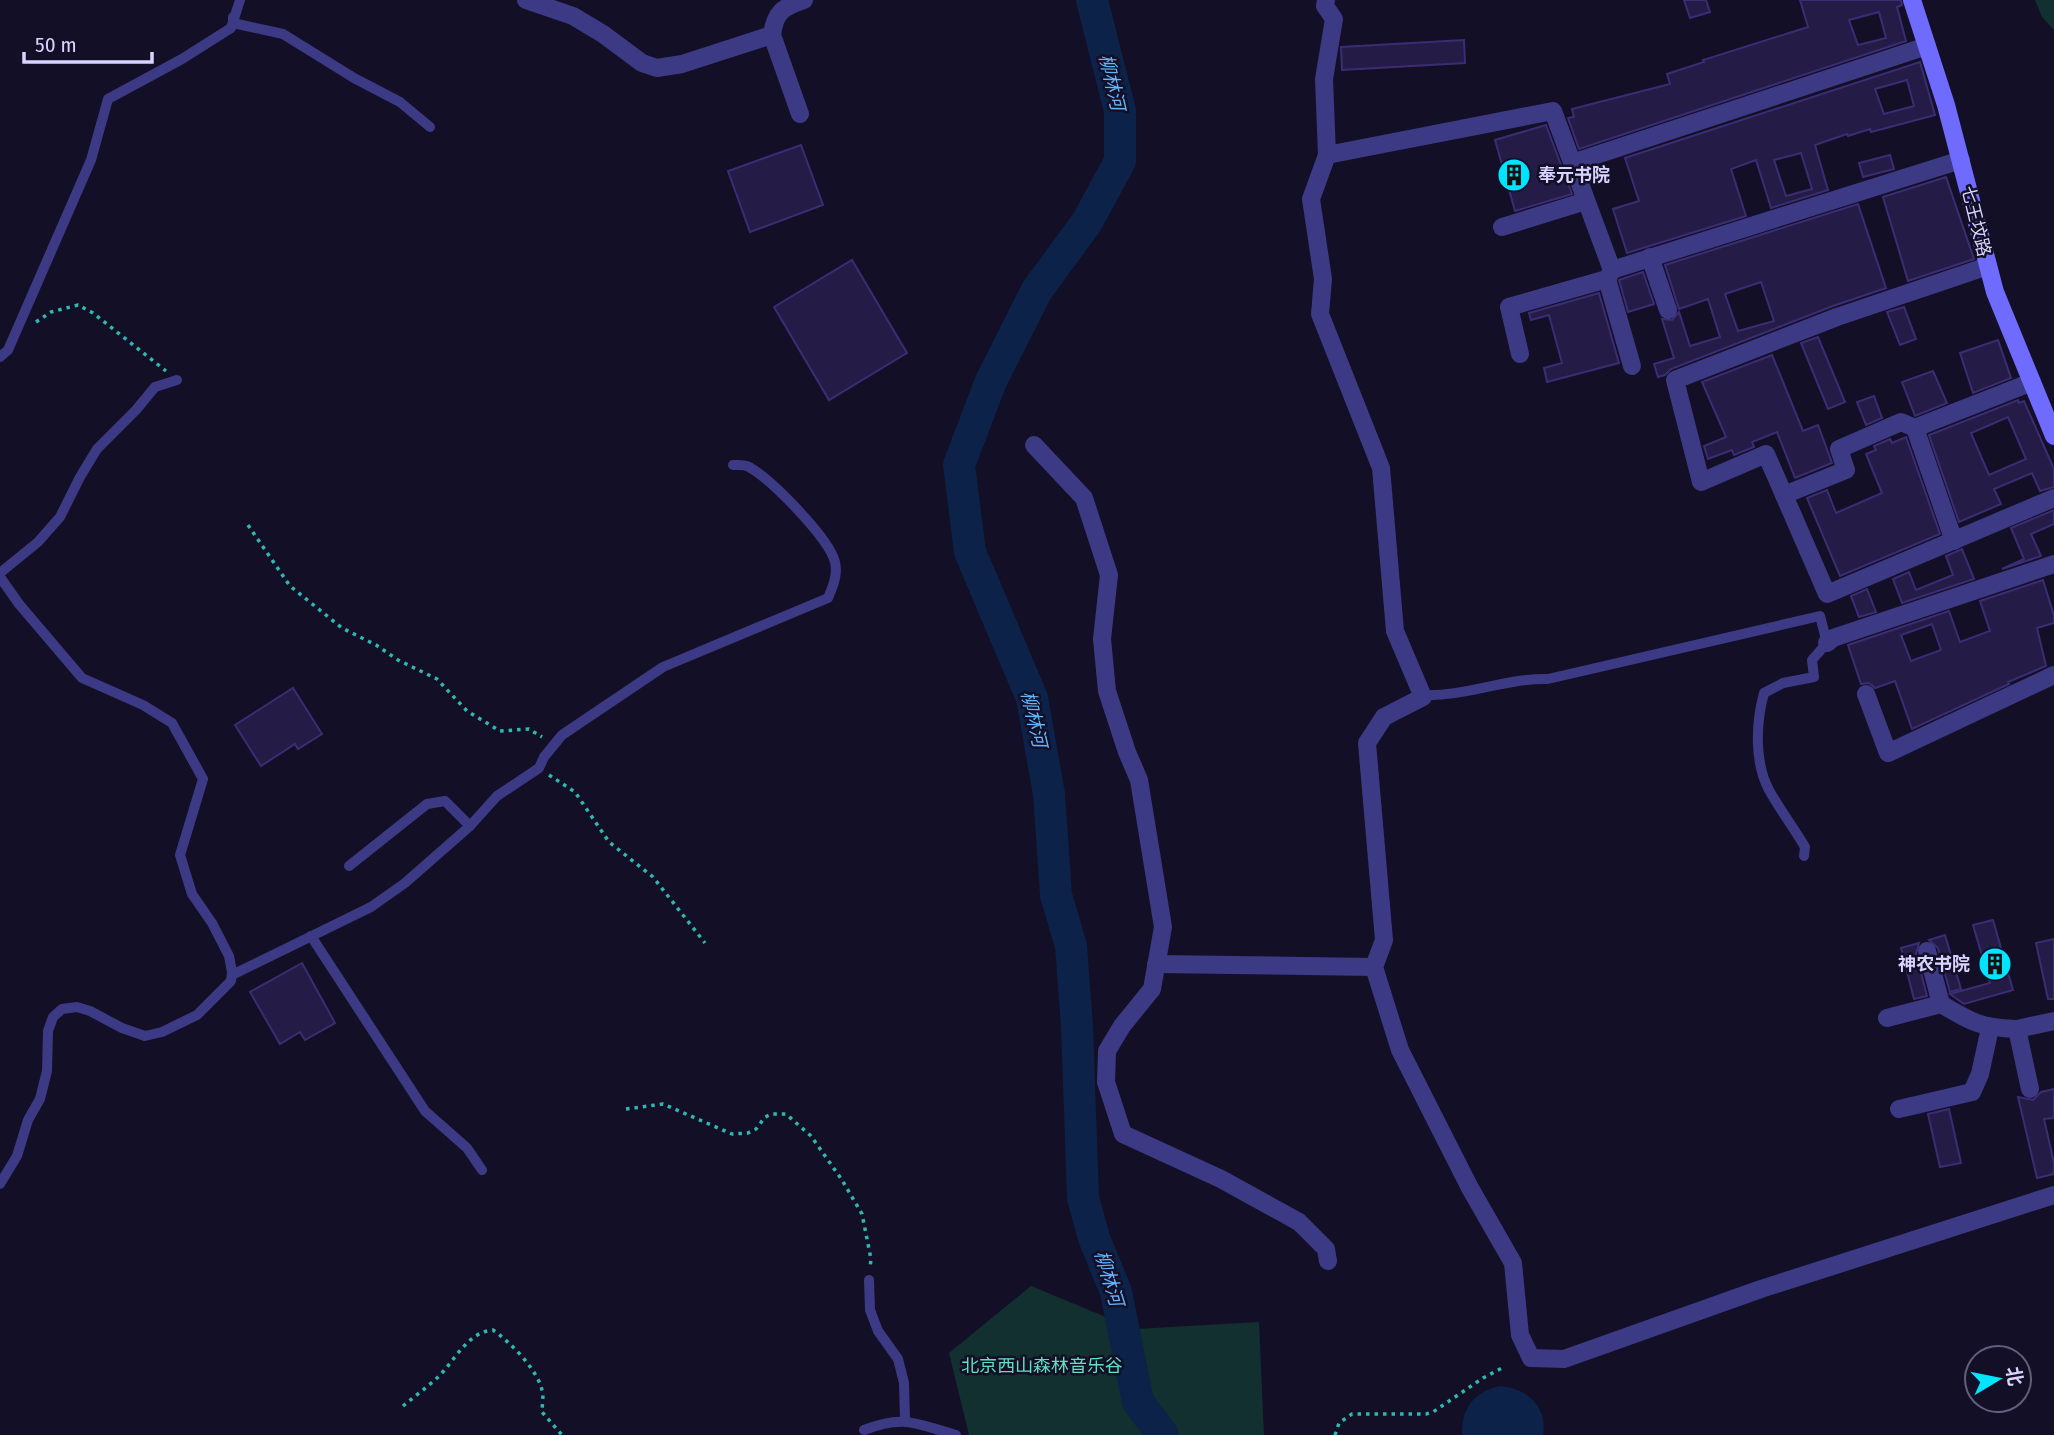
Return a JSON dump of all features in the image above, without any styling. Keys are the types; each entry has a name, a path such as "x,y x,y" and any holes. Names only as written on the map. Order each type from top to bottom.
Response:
{"street":[{"path":"526,0 573,16 642,62 657,68 682,64 772,35"},
{"path":"800,114 772,35 774,21 785,6 804,0"},
{"path":"1326,0 1325,6 1334,19 1324,79 1327,155 1311,199 1322,279 1320,314 1381,468 1395,631 1422,695 1384,717 1367,743 1384,940 1374,967 1400,1050 1470,1188 1513,1263 1520,1335 1531,1358 1564,1359 1761,1289 2054,1195"},
{"name":"七王坟路","path":"1912,0 1961,160 1995,292 2054,436"},
{"path":"1572,163 1927,46"},
{"path":"1327,155 1553,111 1609,274 1632,366"},
{"path":"1520,354 1509,307 1609,274 1650,257 1961,160"},
{"path":"1502,227 1586,201"},
{"path":"1650,257 1668,310"},
{"path":"1988,266 1838,317 1675,380 1701,482 1766,454 1827,594 2054,498"},
{"path":"1784,495 1846,470 1839,449 1901,422 1915,428 2032,382"},
{"path":"1915,428 1954,541"},
{"path":"1034,445 1084,498 1109,575 1102,639 1107,691 1139,780 1163,927 1152,989 1122,1026 1107,1051 1106,1082 1122,1134 1221,1179 1299,1222 1326,1249 1328,1261"},
{"path":"1827,643 1833,638 2054,564"},
{"path":"1866,694 1888,753 2054,675"},
{"path":"1927,951 1941,1004 1960,1016 1990,1028 2017,1029 2054,1021"},
{"path":"1156,964 1374,967"},
{"path":"1887,1018 1941,1004"},
{"path":"1899,1109 1972,1092 1980,1074 1990,1028"},
{"path":"2017,1029 2029,1089"}],"lane":[{"path":"233,0 233,23"},
{"path":"0,356 9,350 91,160 108,99 182,59 231,28 240,0"},
{"path":"233,23 283,34 354,78 400,102 430,127"},
{"path":"0,1184 17,1156 28,1120 40,1099 47,1071 48,1031 53,1017 62,1009 77,1007 90,1011 122,1028 145,1036 162,1032 197,1015 232,981 229,956 212,923 192,894 180,855 203,779 172,723 143,705 82,678 19,604 0,575 38,542 60,517 97,449 155,387 177,380"},
{"path":"232,975 371,907 405,883 470,826 497,796 539,768 544,757 562,735 663,667 828,598 835,581 835,562 828,545 773,484 746,465 733,465"},
{"path":"1422,695 1444,696 1524,678 1548,679 1820,616 1827,643 1812,660 1814,677 1783,683 1764,693 1758,715 1760,768 1768,789 1805,847 1804,856"},
{"path":"349,866 427,804 445,801 470,826"},
{"path":"311,936 425,1111 467,1148 482,1170"},
{"path":"869,1280 870,1310 877,1331 898,1359 904,1383 905,1420"},
{"path":"864,1430 887,1422 905,1420 956,1435"}],"path":[{"path":"14,338 51,312 78,305 93,313 177,380"},
{"path":"248,525 289,586 342,628 438,679 467,711 500,731 529,729 553,746"},
{"path":"539,768 575,792 609,842 653,877 705,943"},
{"path":"626,1109 663,1104 732,1134 748,1133 756,1129 765,1117 772,1114 786,1114 811,1136 862,1213 871,1259 869,1280"},
{"path":"403,1406 438,1377 468,1342 482,1331 493,1329 506,1339 538,1377 543,1392 542,1412 562,1435"},
{"path":"1335,1435 1339,1423 1352,1413 1433,1412 1502,1368"}],"green space":[{"path":"2035,0 2054,0 2054,30 2042,17"},
{"name":"北京西山森林音乐谷","path":"1031,1286 1135,1329 1259,1322 1264,1435 969,1435 949,1353"}],"water":[{"path":"1500,1386 1518,1390 1533,1400 1542,1415 1543,1435 1462,1435 1464,1417 1471,1403 1483,1392"}],"building":[{"path":"1684,0 1706,0 1710,12 1690,18"},
{"path":"1800,0 1901,0 1902,5 1897,7 1906,41 1579,149 1568,118 1574,117 1572,109 1670,84 1667,74 1808,27","holes":["1879,12 1886,38 1858,45 1849,20"]},
{"path":"1464,40 1465,63 1342,70 1341,47"},
{"path":"1920,62 1935,115 1871,132 1870,129 1848,136 1847,134 1815,145 1828,190 1771,208 1756,160 1731,169 1746,216 1627,253 1613,209 1639,201 1625,158","holes":["1907,80 1914,106 1884,114 1875,89","1801,153 1812,189 1786,196 1774,160"]},
{"path":"1546,125 1572,194 1515,211 1495,140"},
{"path":"801,145 823,205 750,232 728,171"},
{"path":"1890,155 1894,169 1863,177 1859,163"},
{"path":"1946,177 1974,259 1908,281 1883,197"},
{"path":"1858,204 1886,288 1671,369 1658,377 1654,364 1674,358 1662,319 1672,320 1679,312 1690,346 1720,337 1708,299 1679,309 1665,265","holes":["1761,282 1774,321 1738,331 1725,294"]},
{"path":"852,260 907,353 829,400 774,307"},
{"path":"1643,272 1654,304 1628,312 1619,280"},
{"path":"1599,293 1619,363 1547,382 1544,368 1562,363 1549,315 1531,320 1529,313"},
{"path":"1904,307 1916,339 1900,345 1887,312"},
{"path":"1818,337 1845,402 1828,409 1801,343"},
{"path":"1998,340 2011,378 1973,393 1960,353"},
{"path":"1772,355 1803,431 1818,425 1832,463 1795,478 1777,432 1752,442 1754,447 1734,455 1732,450 1708,459 1704,446 1726,437 1702,382"},
{"path":"1933,371 1947,403 1915,416 1902,382"},
{"path":"1874,396 1882,418 1866,425 1857,402"},
{"path":"2018,400 2019,403 2024,401 2054,469 2054,487 2040,491 2032,473 1994,489 2001,504 1959,522 1929,435","holes":["2008,417 2026,459 1989,475 1971,433"]},
{"path":"1906,437 1940,534 1840,576 1807,498 1827,490 1836,513 1882,493 1866,454 1876,450 1874,446 1890,439 1892,443"},
{"path":"2054,510 2054,524 2031,534 2041,556 2002,569 2024,559 2011,528"},
{"path":"1962,549 1974,579 1902,603 1893,579 1909,572 1916,590 1953,575 1946,556"},
{"path":"2043,580 2054,616 2054,623 2037,628 2046,666 1912,729 1895,681 1875,688 1869,683 1861,684 1848,645 1949,611 1960,642 1990,631 1980,601","holes":["1932,624 1941,650 1911,661 1901,635"]},
{"path":"1867,589 1876,612 1859,617 1851,596"},
{"path":"293,688 322,734 298,749 295,744 261,766 235,725"},
{"name":"神农书院","path":"1993,920 2013,990 1964,1004 1950,994 1990,983 1973,925"},
{"path":"1945,935 1961,989 1950,992 1938,948 1929,940"},
{"path":"2054,939 2054,999 2048,999 2036,943"},
{"path":"1919,943 1916,954 1927,996 1914,999 1901,948"},
{"path":"302,963 335,1023 305,1040 300,1032 280,1044 250,992"},
{"path":"2054,1089 2054,1118 2044,1119 2054,1174 2037,1178 2018,1097 2033,1100 2041,1092"},
{"path":"1949,1109 1961,1163 1940,1167 1928,1114"}],"waterway":[{"name":"柳林河","path":"1092,0 1120,111 1120,161 1087,222 1037,290 991,381 959,465 970,552 1032,698 1049,794 1056,895 1071,946 1077,1026 1083,1198 1094,1238 1116,1292 1138,1402 1163,1435"}],"place":[{"name":"奉元书院","path":"1514,175"},
{"name":"神农书院","path":"1995,964"}]}
